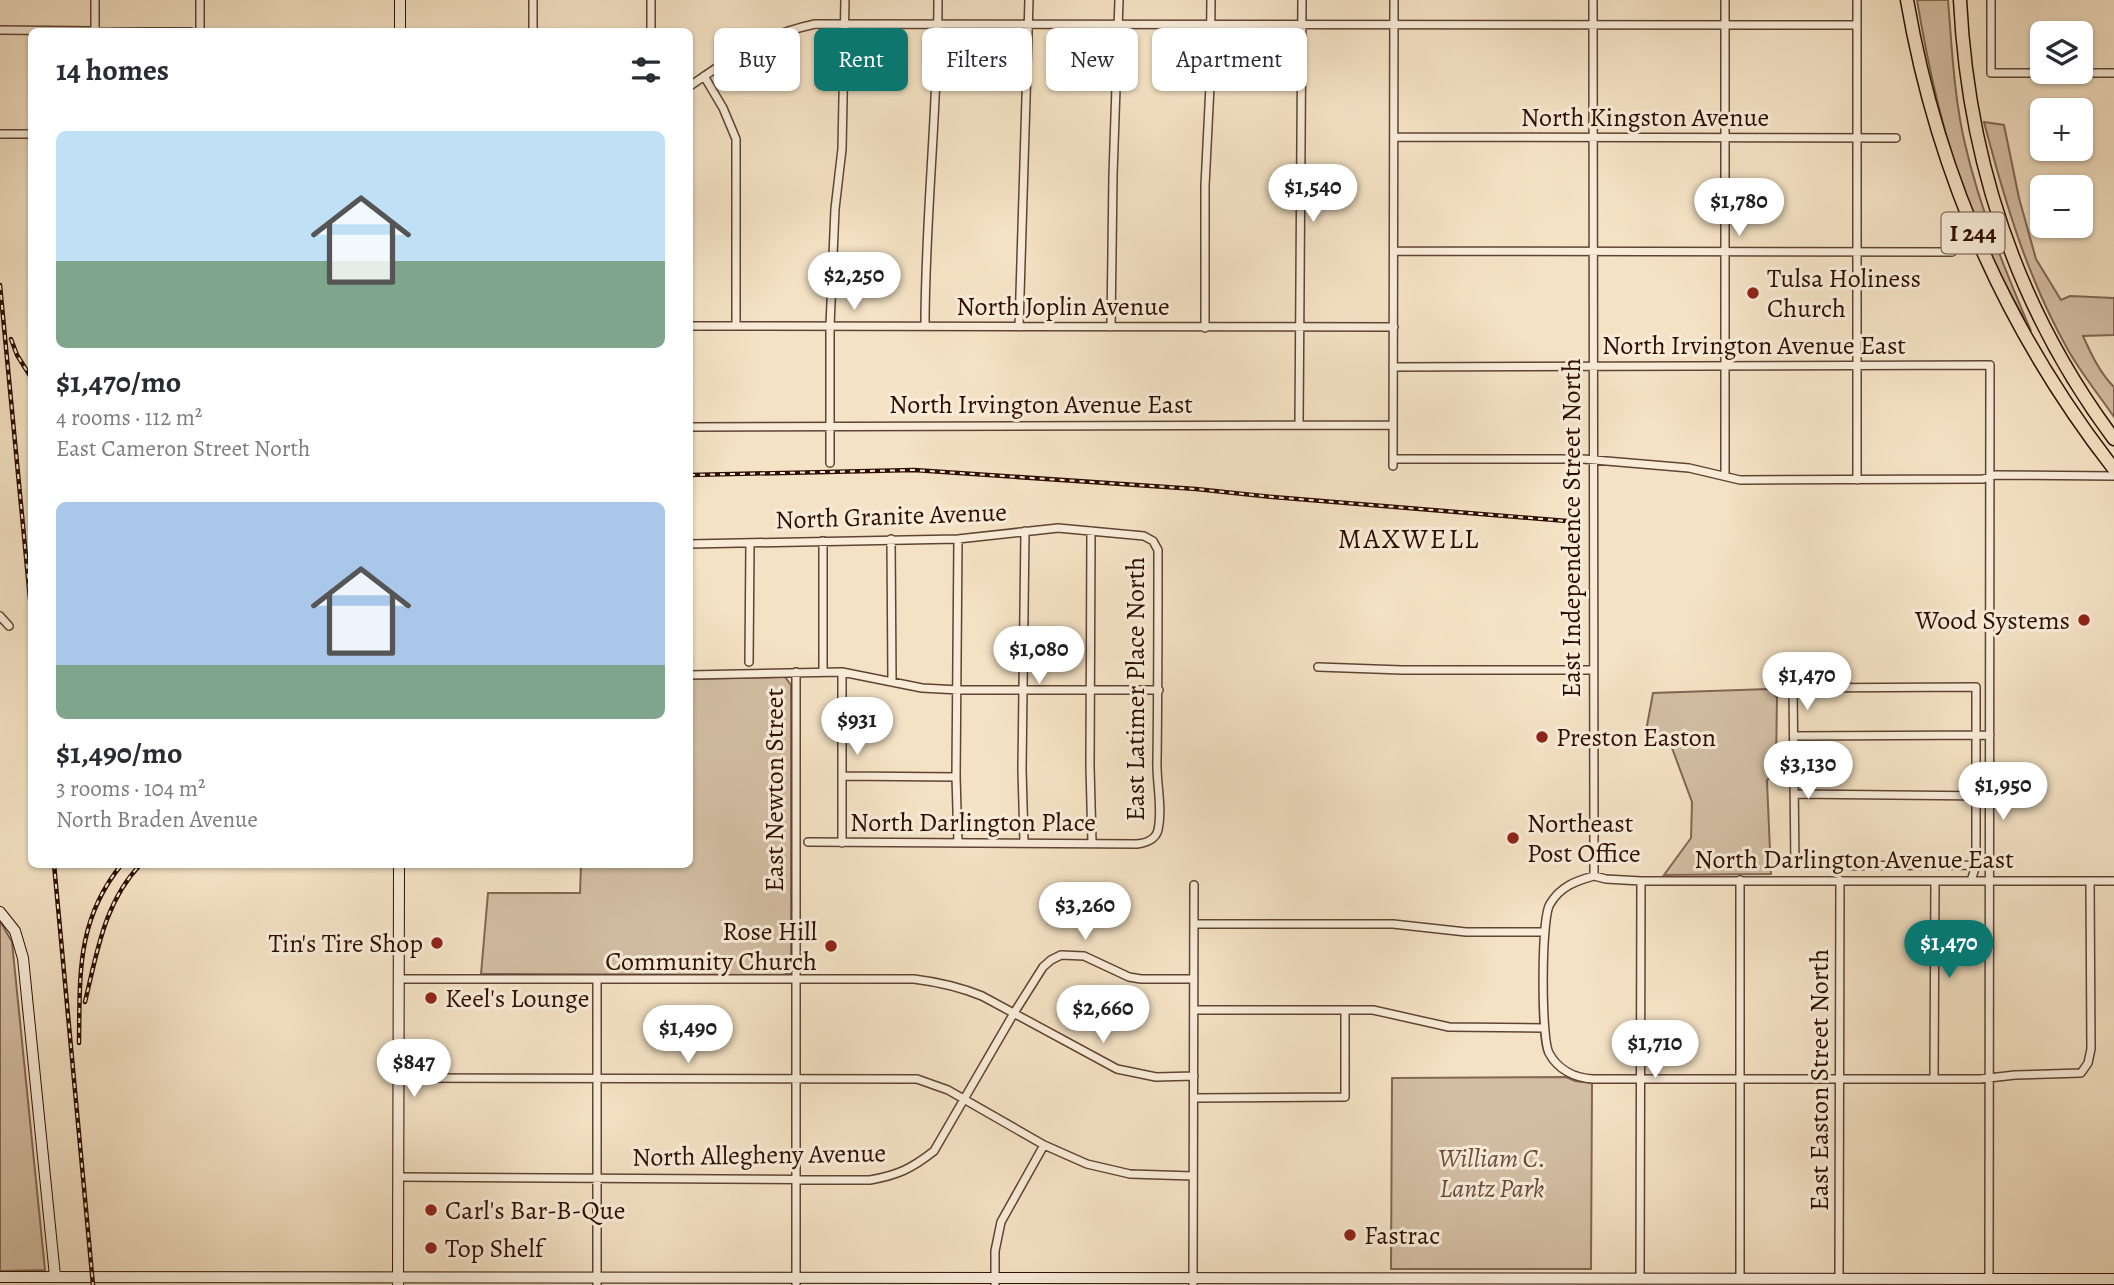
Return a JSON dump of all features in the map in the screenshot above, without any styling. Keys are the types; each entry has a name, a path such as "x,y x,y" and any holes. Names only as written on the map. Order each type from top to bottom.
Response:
{"highway":[{"name":"I 244","path":"1907,0 1917,55 1935,126 1965,214 1984,259 2029,342 2094,444 2114,469"},
{"name":"I 244","path":"1960,0 1968,92 1986,178 1998,219 2018,272 2044,327 2087,400 2114,439"}],"main road":[{"path":"400,0 400,28"},
{"path":"398,1281 399,868"},
{"path":"0,912 15,931 23,958 55,1281"},
{"path":"0,1277 55,1281 796,1282 2114,1279"}],"street":[{"path":"95,0 95,28"},
{"path":"200,0 200,28"},
{"path":"533,0 533,28"},
{"path":"651,0 651,28"},
{"path":"830,463 830,326 835,209 842,149 845,0"},
{"path":"925,327 928,220 936,104 938,0"},
{"path":"1019,327 1029,0"},
{"path":"1111,327 1119,0"},
{"path":"1205,328 1205,186 1210,86 1210,0"},
{"path":"1299,425 1302,0"},
{"path":"1394,0 1393,463 1592,459 1689,468 1740,480 1983,479 1995,475 2114,476"},
{"name":"East Independence Street North","path":"1593,0 1594,876"},
{"path":"1725,0 1725,475"},
{"path":"1857,0 1857,480"},
{"path":"1991,0 1991,73 2114,73"},
{"path":"693,84 742,51 782,32 815,24 1857,25"},
{"path":"0,30 28,30"},
{"path":"704,76 723,108 736,139 736,326"},
{"path":"0,134 28,134"},
{"name":"North Kingston Avenue","path":"1394,137 1896,138"},
{"path":"1394,251 1952,252"},
{"name":"North Joplin Avenue","path":"693,326 1394,327"},
{"name":"North Irvington Avenue East","path":"1394,367 1990,365 1989,477"},
{"name":"North Irvington Avenue East","path":"693,427 1393,425"},
{"path":"1989,477 1989,1279"},
{"name":"North Granite Avenue","path":"693,544 958,539 1058,528 1135,534"},
{"path":"1024,842 1025,531"},
{"path":"1091,531 1092,843"},
{"name":"East Latimer Place North","path":"1135,534 1153,541 1158,550 1159,690 1156,764 1158,830 1147,842 1137,844"},
{"path":"891,539 892,681"},
{"path":"958,539 958,843"},
{"name":"East Newton Street","path":"823,541 823,672"},
{"path":"750,543 750,662"},
{"path":"0,616 9,626"},
{"path":"1318,667 1592,670"},
{"path":"693,675 842,672 922,688 1159,690"},
{"path":"842,672 842,843"},
{"name":"East Newton Street","path":"796,673 796,1282"},
{"path":"1971,881 1976,865 1976,796 1977,736 1976,687 1793,688 1794,794 1976,796 1989,796"},
{"path":"1794,736 1990,735"},
{"path":"843,776 956,777"},
{"name":"North Darlington Avenue East","path":"1794,794 1794,866 1976,865"},
{"name":"North Darlington Place","path":"808,842 1137,844"},
{"path":"1594,876 1568,885 1556,895 1547,910 1545,1042 1552,1058 1571,1074 1585,1078 1641,1079 1934,1079 2076,1075 2085,1070 2091,1043 2090,881"},
{"name":"North Darlington Avenue East","path":"1594,876 1641,881 2114,881"},
{"path":"1740,880 1740,1279"},
{"name":"East Easton Street North","path":"1839,1279 1840,880"},
{"path":"1640,1279 1641,881"},
{"path":"1934,1079 1935,881"},
{"path":"1193,1281 1194,885"},
{"path":"1195,924 1394,924 1466,932 1545,932"},
{"name":"North Allegheny Avenue","path":"398,1177 870,1180 899,1174 914,1167 934,1151 1042,967 1061,955 1089,957 1118,973 1141,979 1194,979"},
{"path":"399,979 932,981 964,988 1117,1069 1156,1077 1194,1076"},
{"path":"597,979 597,1281"},
{"path":"1194,1010 1373,1010 1449,1027 1544,1028"},
{"path":"1194,1098 1345,1097 1345,1010"},
{"path":"399,1078 917,1079 939,1085 1044,1145 1100,1169 1130,1174 1193,1176"},
{"path":"995,1281 995,1251 1001,1222 1044,1145"}],"green space":[{"path":"1917,0 1948,0 1956,90 1971,168 1986,216 2031,331 1993,260 1966,198 1937,100"},
{"path":"1984,122 2004,125 2019,198 2036,259 2061,300 2070,296 2114,298 2114,335 2083,336 2100,369 2114,387 2114,417 2073,359 2053,323 2029,267 2000,181"},
{"path":"785,677 791,685 791,973 481,974 488,893 580,893 581,868 693,868 693,679"},
{"path":"1768,689 1777,697 1776,766 1767,781 1771,874 1664,875 1691,838 1692,802 1672,748 1646,731 1653,693"},
{"path":"0,921 12,942 45,1270 0,1271"},
{"name":"William C. Lantz Park","path":"1566,1077 1592,1083 1591,1269 1391,1269 1392,1078"}],"railway":[{"path":"0,285 28,578"},
{"path":"11,339 28,373"},
{"path":"693,475 914,470 1196,489 1567,521"},
{"path":"54,868 93,1285"},
{"path":"79,1043 81,971 88,927 107,885 119,868"},
{"path":"85,1002 110,911 138,868"}],"place":[{"name":"Tulsa Holiness Church","path":"1753,293"},
{"name":"Wood Systems","path":"2084,620"},
{"name":"Preston Easton","path":"1542,737"},
{"name":"Northeast Post Office","path":"1513,838"},
{"name":"Tin's Tire Shop","path":"437,943"},
{"name":"Rose Hill Community Church","path":"831,946"},
{"name":"Keel's Lounge","path":"431,998"},
{"name":"Carl's Bar-B-Que","path":"431,1210"},
{"name":"Fastrac","path":"1350,1235"},
{"name":"Top Shelf","path":"431,1248"}],"district":[{"name":"MAXWELL","path":"1409,539"}]}
